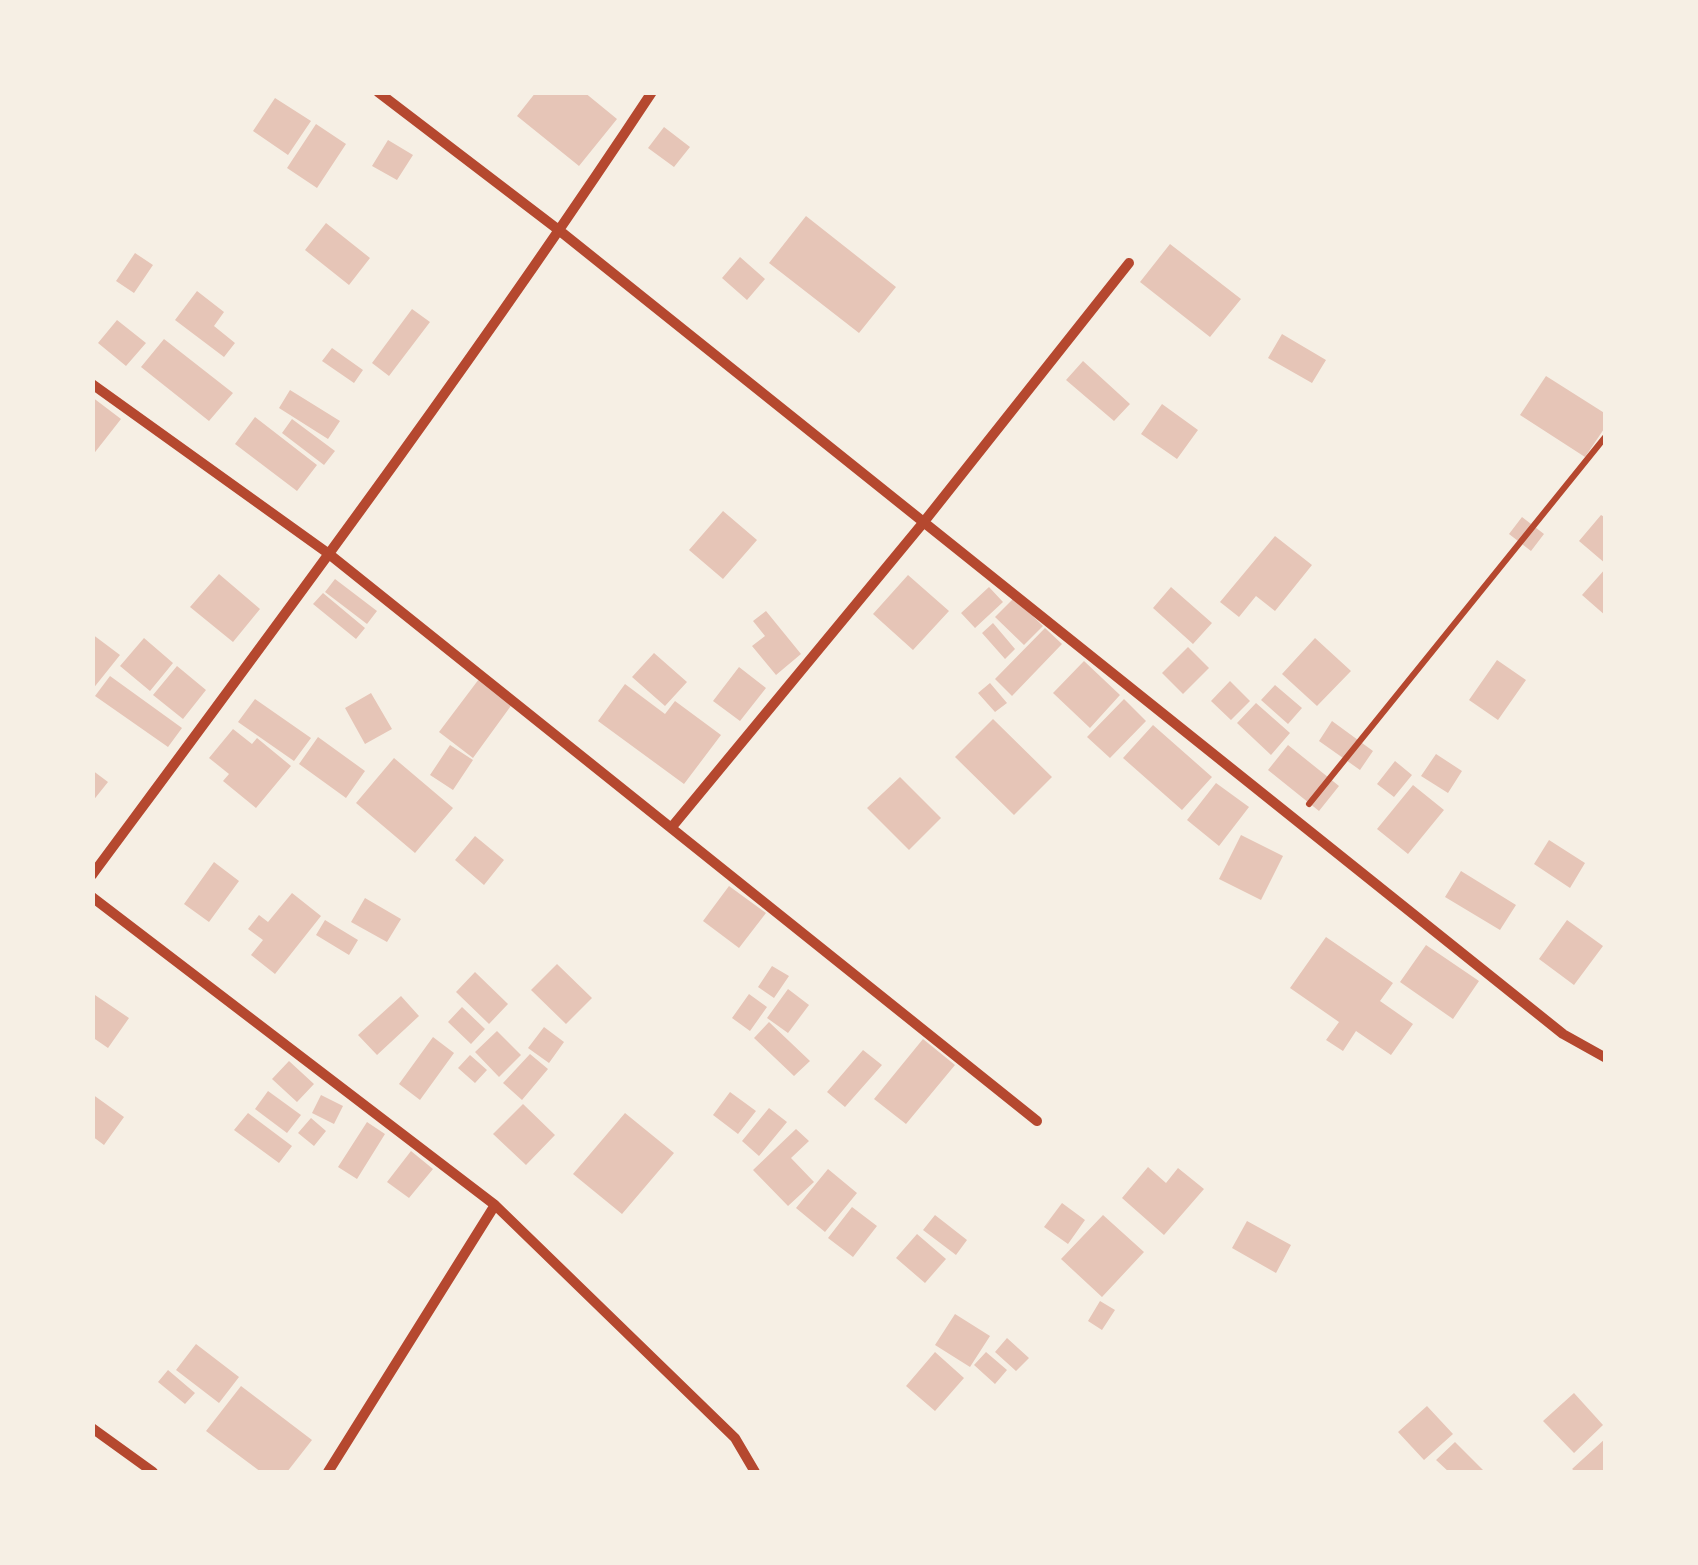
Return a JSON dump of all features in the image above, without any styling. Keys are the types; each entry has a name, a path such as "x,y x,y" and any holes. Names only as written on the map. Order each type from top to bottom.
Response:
{"street":[{"path":"378,92 560,232 1564,1034 1606,1058"},
{"path":"92,875 560,232 652,92"},
{"path":"670,828 924,522 1129,262"},
{"path":"92,384 329,554 1037,1121"},
{"path":"92,897 495,1205 735,1438 755,1472"},
{"path":"328,1472 495,1205"},
{"path":"92,1428 153,1472"}],"path":[{"path":"1296,820 1606,436"}],"building":[{"path":"536,92 584,92 617,119 579,166 517,116"},
{"path":"275,98 311,121 288,155 253,131"},
{"path":"316,124 346,144 317,188 287,168"},
{"path":"664,127 690,147 674,167 648,148"},
{"path":"388,140 413,155 397,180 372,166"},
{"path":"806,216 896,287 859,333 769,263"},
{"path":"326,223 370,258 349,285 305,250"},
{"path":"1170,244 1241,299 1210,337 1140,282"},
{"path":"135,253 153,265 134,293 116,281"},
{"path":"740,257 765,279 747,300 722,278"},
{"path":"197,291 224,312 214,326 235,343 224,357 175,320"},
{"path":"412,309 430,322 389,376 372,363"},
{"path":"117,320 146,343 126,366 98,343"},
{"path":"1282,334 1326,360 1312,383 1268,358"},
{"path":"164,339 233,393 209,421 141,367"},
{"path":"332,348 363,370 354,383 322,361"},
{"path":"1083,361 1130,404 1114,421 1066,380"},
{"path":"1546,376 1606,414 1606,426 1585,457 1520,415"},
{"path":"290,390 340,421 328,439 279,408"},
{"path":"92,397 121,419 92,456"},
{"path":"1162,404 1198,430 1177,459 1141,434"},
{"path":"255,417 317,465 297,491 235,444"},
{"path":"292,419 335,451 324,465 282,433"},
{"path":"723,511 757,540 723,579 689,550"},
{"path":"1601,515 1606,518 1606,564 1579,541"},
{"path":"1522,517 1544,534 1531,551 1509,534"},
{"path":"1275,536 1312,565 1275,611 1256,596 1239,617 1220,602"},
{"path":"1606,568 1606,616 1582,595"},
{"path":"219,574 260,609 233,642 190,607"},
{"path":"908,575 949,611 913,650 873,614"},
{"path":"335,579 377,611 367,624 325,592"},
{"path":"989,587 1003,602 975,628 961,613"},
{"path":"1171,587 1212,623 1193,644 1153,608"},
{"path":"323,593 365,628 356,639 313,604"},
{"path":"1014,598 1043,626 1024,645 995,617"},
{"path":"766,611 801,654 776,675 752,646 765,636 753,621"},
{"path":"993,623 1015,649 1005,659 982,633"},
{"path":"1045,628 1062,644 1012,696 995,679"},
{"path":"92,634 120,655 92,690"},
{"path":"144,638 173,663 150,691 120,666"},
{"path":"1315,638 1351,671 1317,706 1282,674"},
{"path":"1188,647 1209,668 1183,694 1162,673"},
{"path":"654,653 687,682 665,706 632,677"},
{"path":"1497,660 1526,680 1498,720 1469,700"},
{"path":"1084,661 1120,695 1090,728 1053,693"},
{"path":"177,666 206,690 183,719 153,695"},
{"path":"739,667 766,688 740,721 713,701"},
{"path":"110,676 182,728 168,747 95,696"},
{"path":"479,679 513,703 473,758 439,732"},
{"path":"1230,681 1250,701 1231,720 1211,701"},
{"path":"990,683 1007,703 995,712 978,693"},
{"path":"625,684 665,714 675,701 721,735 684,784 598,721"},
{"path":"1275,685 1302,708 1288,724 1261,700"},
{"path":"371,693 392,729 365,744 345,708"},
{"path":"255,699 311,738 294,761 238,722"},
{"path":"1124,699 1146,721 1110,758 1087,737"},
{"path":"1256,703 1290,733 1271,755 1237,723"},
{"path":"993,719 1052,777 1014,815 955,757"},
{"path":"1332,721 1373,751 1360,770 1319,741"},
{"path":"1153,725 1212,777 1182,810 1123,758"},
{"path":"233,729 252,744 257,738 291,766 256,808 223,781 229,774 209,758"},
{"path":"318,737 365,771 346,798 299,764"},
{"path":"450,745 473,760 453,790 430,775"},
{"path":"1288,745 1339,786 1319,811 1268,770"},
{"path":"1436,754 1462,771 1448,793 1421,776"},
{"path":"394,758 453,808 415,853 356,803"},
{"path":"1395,761 1412,775 1394,797 1377,784"},
{"path":"92,770 108,782 92,802"},
{"path":"900,777 941,818 909,850 867,808"},
{"path":"1216,783 1249,807 1219,846 1187,820"},
{"path":"1413,785 1444,810 1408,854 1377,829"},
{"path":"1241,835 1283,856 1261,900 1219,879"},
{"path":"475,836 504,860 484,885 455,860"},
{"path":"1549,840 1585,863 1570,888 1534,864"},
{"path":"214,862 239,881 209,922 184,904"},
{"path":"1461,871 1516,905 1500,930 1445,897"},
{"path":"729,886 766,913 739,948 703,921"},
{"path":"292,893 321,916 275,974 251,955 263,940 248,929 259,915 268,922"},
{"path":"365,898 401,919 387,942 351,922"},
{"path":"325,920 358,940 349,955 316,935"},
{"path":"1567,920 1603,946 1574,985 1539,959"},
{"path":"1326,937 1393,983 1380,1001 1413,1024 1391,1055 1356,1031 1343,1051 1326,1040 1339,1022 1290,988"},
{"path":"1426,945 1479,981 1453,1019 1400,982"},
{"path":"557,964 592,998 566,1024 531,990"},
{"path":"772,966 789,976 774,998 758,987"},
{"path":"475,972 508,1004 489,1024 456,992"},
{"path":"788,989 809,1005 788,1033 767,1018"},
{"path":"92,993 129,1018 108,1048 92,1037"},
{"path":"749,994 767,1007 750,1031 732,1018"},
{"path":"401,996 419,1016 377,1055 358,1035"},
{"path":"462,1007 485,1029 471,1044 448,1022"},
{"path":"769,1022 810,1061 794,1076 754,1038"},
{"path":"544,1027 564,1042 549,1063 528,1048"},
{"path":"497,1031 521,1055 499,1077 475,1052"},
{"path":"433,1037 454,1053 420,1100 399,1084"},
{"path":"923,1039 955,1065 906,1124 874,1099"},
{"path":"863,1050 882,1065 845,1107 827,1092"},
{"path":"530,1054 548,1069 522,1100 503,1083"},
{"path":"470,1055 487,1070 475,1083 458,1068"},
{"path":"289,1061 314,1084 297,1102 272,1079"},
{"path":"268,1091 301,1115 287,1133 255,1109"},
{"path":"730,1092 756,1111 738,1134 713,1115"},
{"path":"92,1094 124,1117 104,1145 92,1136"},
{"path":"321,1095 343,1106 334,1124 312,1113"},
{"path":"523,1104 555,1135 526,1165 493,1134"},
{"path":"769,1108 787,1122 759,1156 742,1141"},
{"path":"248,1113 292,1146 279,1163 234,1130"},
{"path":"625,1113 674,1153 622,1214 573,1174"},
{"path":"311,1118 326,1131 314,1146 298,1133"},
{"path":"367,1122 385,1134 357,1179 338,1167"},
{"path":"796,1129 809,1141 791,1158 814,1182 788,1206 753,1170"},
{"path":"411,1151 433,1169 409,1198 387,1182"},
{"path":"1148,1167 1166,1183 1178,1168 1204,1189 1164,1235 1122,1198"},
{"path":"828,1169 857,1193 825,1232 796,1208"},
{"path":"1062,1203 1085,1220 1068,1244 1044,1227"},
{"path":"852,1207 877,1226 853,1257 828,1238"},
{"path":"935,1215 967,1240 956,1255 923,1230"},
{"path":"1103,1215 1144,1252 1102,1297 1061,1259"},
{"path":"1247,1221 1291,1245 1276,1273 1232,1248"},
{"path":"917,1234 946,1259 925,1283 896,1258"},
{"path":"1100,1301 1115,1310 1102,1330 1088,1321"},
{"path":"955,1314 990,1336 970,1367 935,1345"},
{"path":"1007,1338 1029,1358 1016,1371 995,1352"},
{"path":"196,1344 239,1377 219,1403 176,1370"},
{"path":"935,1352 964,1378 935,1411 906,1386"},
{"path":"986,1352 1007,1370 995,1384 974,1365"},
{"path":"168,1370 195,1393 185,1404 158,1382"},
{"path":"241,1386 312,1440 287,1472 261,1472 206,1431"},
{"path":"1574,1393 1603,1425 1574,1453 1543,1421"},
{"path":"1427,1406 1453,1434 1424,1460 1398,1432"},
{"path":"1606,1438 1606,1472 1572,1469"},
{"path":"1455,1442 1485,1472 1449,1472 1436,1460"}]}
